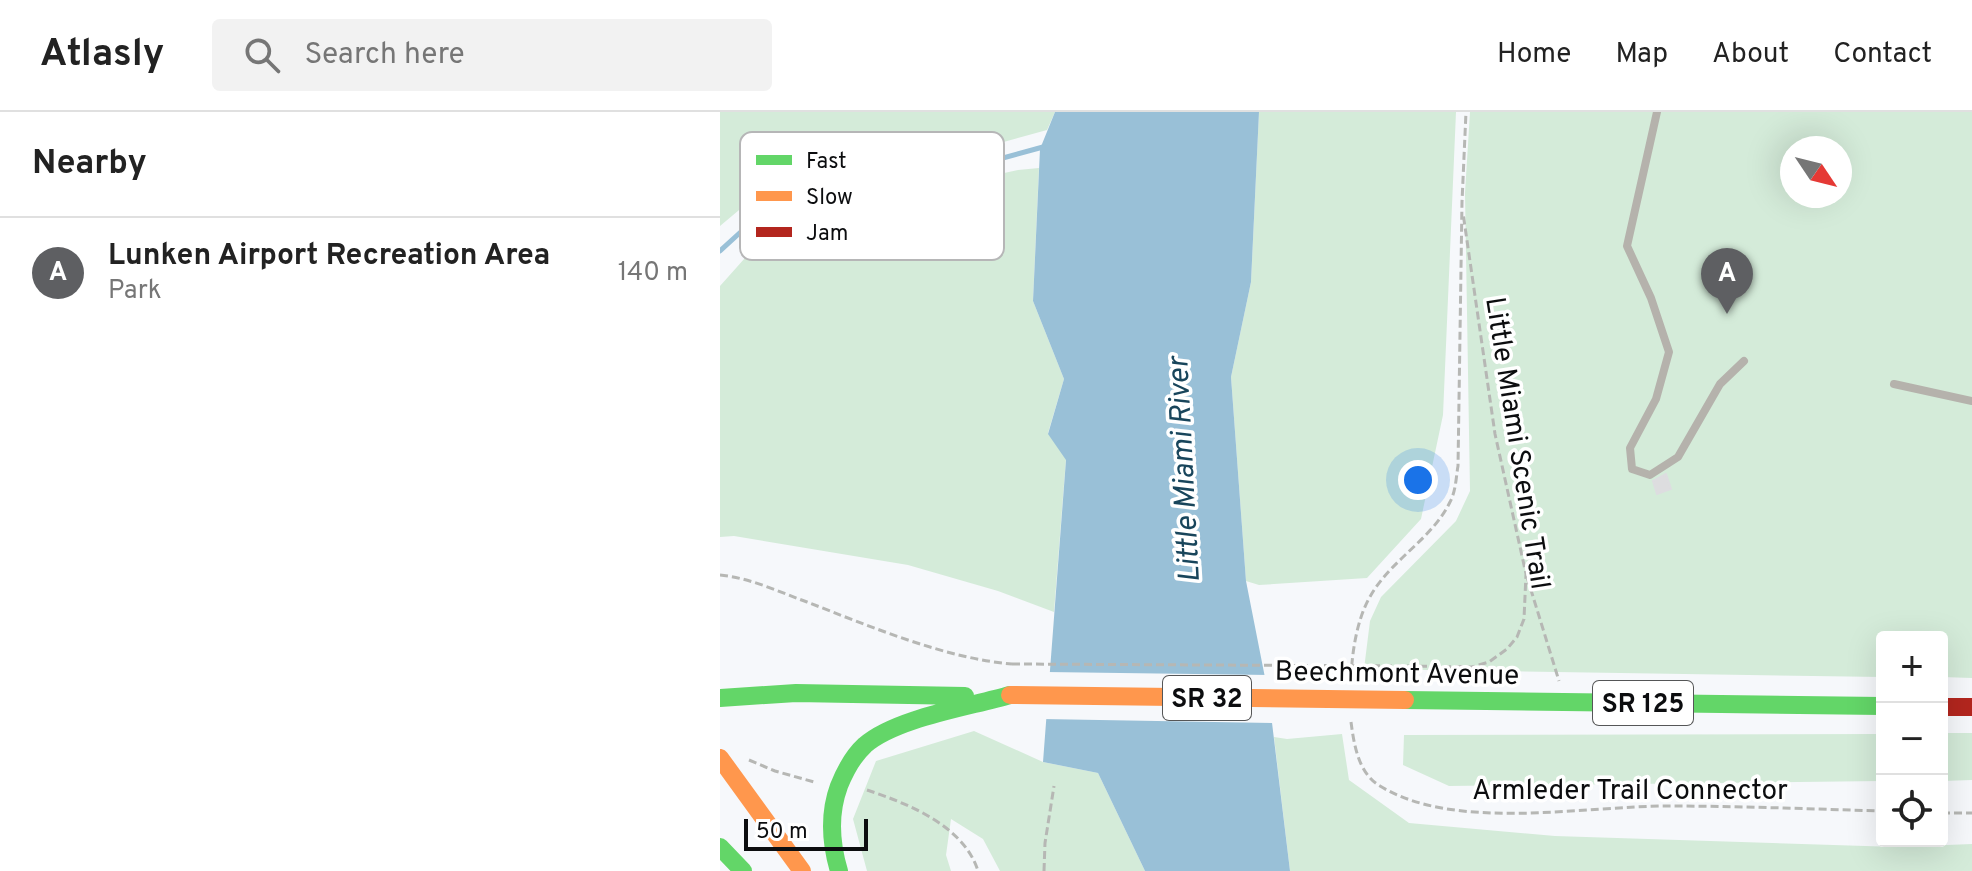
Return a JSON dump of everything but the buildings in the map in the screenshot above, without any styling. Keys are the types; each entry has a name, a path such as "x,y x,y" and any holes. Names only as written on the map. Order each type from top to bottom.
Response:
{"highway":[{"name":"Beechmont Avenue","path":"725,698 796,693 1876,706"},
{"name":"SR 32","path":"839,871 833,852 832,811 842,776 864,744 888,729 909,721 1010,695"},
{"path":"1948,707 1972,707"},
{"path":"720,758 802,871"},
{"path":"720,785 782,871"},
{"path":"720,847 743,871"}],"lane":[{"path":"1657,112 1627,246 1651,298 1669,352 1656,399 1630,448 1632,469 1650,475 1678,457 1720,384 1744,361"},
{"path":"1894,384 1972,401"}],"path":[{"path":"1351,685 1358,627 1369,598 1383,576 1438,522 1452,499 1458,466 1466,112"},
{"name":"Little Miami Scenic Trail","path":"720,575 754,582 932,647 987,662 1472,667 1489,662 1517,637 1524,619 1526,574 1495,434 1462,202"},
{"path":"1526,574 1565,703"},
{"name":"Armleder Trail Connector","path":"1350,721 1356,756 1376,785 1412,801 1483,813 1666,806 1876,811"},
{"path":"742,755 766,768 814,782"},
{"path":"1044,871 1054,786"},
{"path":"867,790 899,801 955,836 975,860 978,871"},
{"path":"1948,813 1972,813"}],"green space":[{"path":"720,112 1055,112 1047,130 1004,142 1004,132 740,132 740,209 720,226"},
{"path":"1259,112 1456,112 1443,415 1421,519 1367,578 1259,585 1246,581 1231,377 1251,282"},
{"path":"1470,112 1972,112 1972,678 1948,677 1948,631 1876,631 1876,677 1364,669 1370,621 1381,597 1456,521 1470,491 1465,193"},
{"path":"1039,168 1033,301 1064,379 1048,433 1066,459 1054,612 998,591 908,565 734,536 720,537 720,286 743,260 1004,260 1004,173"},
{"path":"974,731 1043,762 1098,773 1145,871 1000,871 983,839 951,819 946,855 951,871 867,871 853,819 876,761"},
{"path":"1948,733 1972,733 1972,780 1948,781"},
{"path":"1342,734 1349,780 1409,823 1555,836 1876,847 1972,844 1972,871 1290,871 1274,737 1287,739"},
{"path":"1876,734 1876,781 1449,786 1403,765 1404,735"}],"water":[{"name":"Little Miami River","path":"1055,112 1259,112 1251,282 1231,377 1246,581 1269,698 1290,871 1145,871 1098,773 1043,762 1066,460 1048,434 1064,379 1033,301 1040,149"}],"pier":[{"path":"1046,672 1269,675 1277,723 1042,719"}],"waterway":[{"path":"1004,158 1043,147"},
{"path":"720,251 740,233"}],"traffic: fast":[{"path":"720,698 796,693 965,696"},
{"path":"839,871 832,818 839,786 861,749 878,736 914,720 1010,695"},
{"path":"1405,700 1876,706"},
{"path":"720,847 743,871"}],"traffic: slow":[{"path":"1010,695 1405,700"},
{"path":"720,758 802,871"}],"traffic: jam":[{"path":"1948,707 1972,707"}],"place":[{"name":"Lunken Airport Recreation Area","path":"1727,314"}]}
